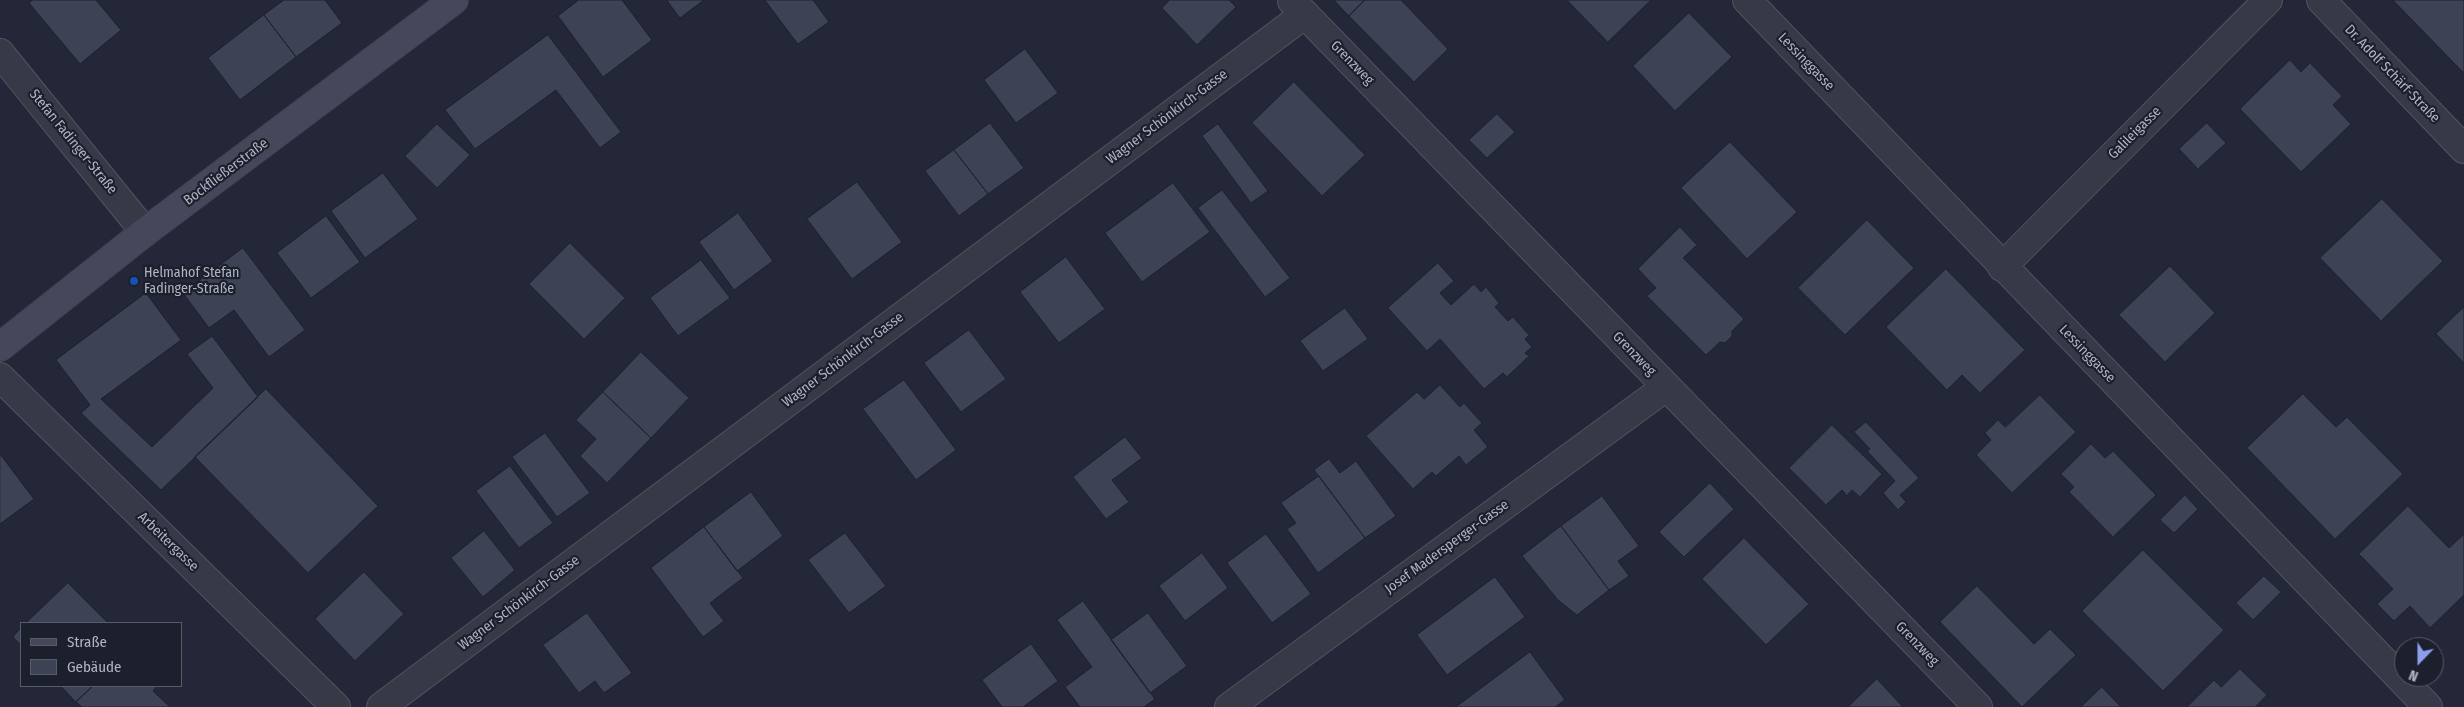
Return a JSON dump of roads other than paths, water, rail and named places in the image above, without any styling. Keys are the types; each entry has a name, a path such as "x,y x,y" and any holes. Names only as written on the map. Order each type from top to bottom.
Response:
{"main road":[{"name":"Bockfließerstraße","path":"0,346 145,232 454,0"}],"street":[{"name":"Lessinggasse","path":"1747,0 2002,267 2428,707"},
{"name":"Galileigasse","path":"2002,267 2268,0"},
{"name":"Dr. Adolf Schärf-Straße","path":"2321,0 2464,149"},
{"name":"Grenzweg","path":"1298,7 1978,707"},
{"name":"Wagner Schönkirch-Gasse","path":"381,707 1298,7"},
{"name":"Stefan Fadinger-Straße","path":"0,53 145,232"},
{"name":"Arbeitergasse","path":"0,377 336,707"},
{"name":"Josef Madersperger-Gasse","path":"1229,707 1666,387"}],"place":[{"name":"Helmahof Stefan Fadinger-Straße","path":"134,281"}]}
